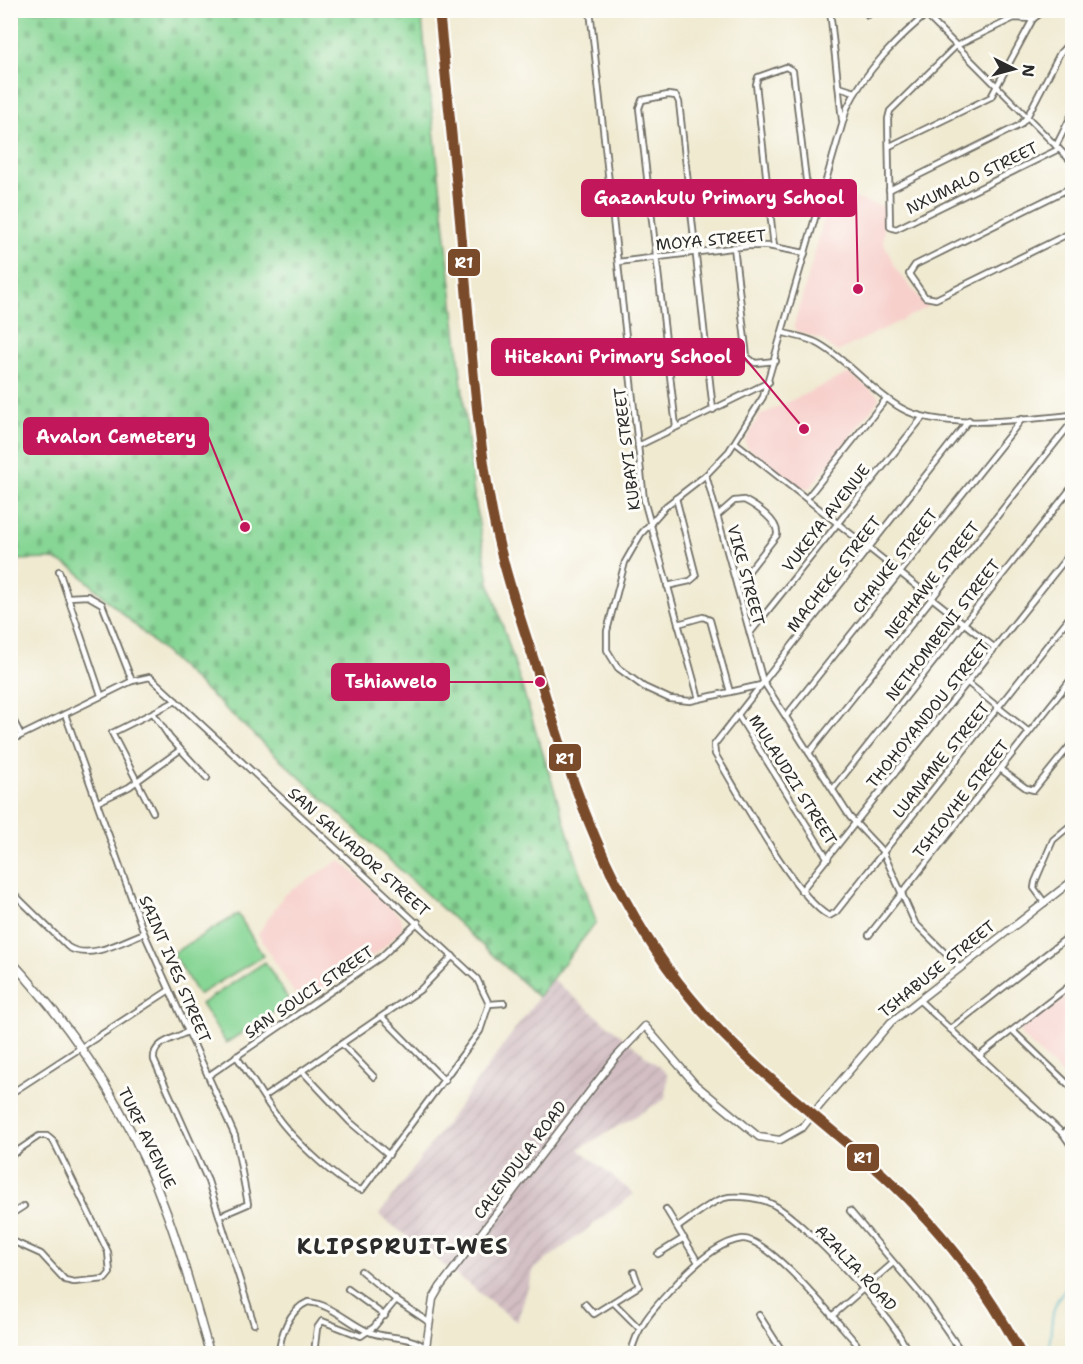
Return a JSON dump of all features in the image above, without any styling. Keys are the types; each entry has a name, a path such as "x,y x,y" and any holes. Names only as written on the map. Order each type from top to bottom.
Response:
{"main road":[{"name":"TURF AVENUE","path":"10,960 47,1001 80,1047 124,1117 155,1184 178,1247 210,1353"}],"street":[{"name":"KUBAYI STREET","path":"590,10 644,500 699,699"},
{"path":"830,10 842,123"},
{"path":"762,683 699,699 678,700 644,687 618,668 607,650 607,631 622,570 633,547 650,523 706,474 736,442 756,411 776,361 842,123 855,92 898,42 932,10"},
{"path":"890,146 991,97 1034,19 1046,10"},
{"path":"926,15 1072,162"},
{"path":"1034,19 1014,18 978,33 956,46 890,111 888,118 889,190 1020,124 1027,117 1060,53 1072,40"},
{"path":"774,247 756,82 758,77 786,68 790,68 794,75 806,180 810,187 823,192"},
{"path":"839,87 855,92"},
{"path":"676,427 639,104 644,100 668,95 674,95 678,100 713,410"},
{"name":"NXUMALO STREET","path":"889,190 888,220 890,226 896,229 1058,147 1072,114"},
{"path":"1072,187 911,267 910,277 925,297 936,299 1072,232"},
{"name":"MOYA STREET","path":"618,262 734,247 774,247 806,253"},
{"path":"734,247 747,357 755,363 776,361"},
{"path":"784,333 820,344 886,399 922,417 969,420 1072,415"},
{"path":"638,446 769,382"},
{"path":"807,498 886,399"},
{"name":"VUKEYA AVENUE","path":"750,633 922,417"},
{"name":"CHAUKE STREET","path":"786,716 1022,419"},
{"name":"MACHEKE STREET","path":"801,891 715,754 716,741 969,420"},
{"name":"NEPHAWE STREET","path":"809,753 1072,422"},
{"path":"736,442 995,648"},
{"name":"VIKE STREET","path":"706,474 762,683 855,823 883,852"},
{"name":"NETHOMBENI STREET","path":"833,789 1072,487"},
{"path":"668,586 690,582 696,576 676,498"},
{"path":"718,515 734,501 744,500 774,522 778,530 777,535 737,586"},
{"name":"THOHOYANDOU STREET","path":"801,891 1072,551"},
{"path":"59,571 101,695"},
{"path":"10,741 132,681 102,604 88,596 68,597"},
{"name":"LUANAME STREET","path":"801,891 826,915 830,916 836,912 1072,614"},
{"path":"678,624 703,617 710,620 729,692"},
{"name":"SAN SALVADOR STREET","path":"132,681 149,677 176,701 418,922 477,979 489,1004"},
{"name":"TSHIOVHE STREET","path":"869,935 1072,678"},
{"path":"968,683 1029,732"},
{"path":"153,812 112,733 176,701"},
{"path":"153,713 164,732 207,778"},
{"path":"10,714 21,735"},
{"name":"SAINT IVES STREET","path":"65,714 144,933 168,991 235,1136 248,1202 246,1207 220,1216"},
{"name":"MULAUDZI STREET","path":"738,715 828,859"},
{"path":"1000,769 1026,788 1034,790 1072,743"},
{"path":"98,802 136,782 180,750"},
{"path":"1044,903 1034,888 1035,882 1053,840 1072,824"},
{"path":"883,852 915,923 959,967"},
{"name":"TSHABUSE STREET","path":"645,1026 702,1090 759,1137 780,1140 803,1127 883,1030 959,967 1072,880"},
{"path":"10,890 68,947 76,951 92,952 144,933"},
{"name":"SAN SOUCI STREET","path":"208,1076 381,957 418,922"},
{"path":"951,1029 1072,934"},
{"path":"264,1097 420,990 453,956"},
{"path":"979,1056 1072,984"},
{"path":"10,1094 168,991"},
{"path":"919,1000 1063,1134 1072,1147"},
{"path":"236,1056 278,1119 321,1161 352,1186 363,1189 445,1081 482,1027 489,1004 504,1003"},
{"path":"382,1017 445,1081"},
{"name":"CALENDULA ROAD","path":"425,1351 433,1299 440,1287 616,1057 645,1026"},
{"path":"1012,1031 1072,1088"},
{"path":"187,1032 159,1045 153,1057 162,1084 206,1175 254,1324"},
{"path":"342,1044 374,1077"},
{"path":"302,1071 350,1122 389,1155"},
{"path":"1063,1134 1072,1125"},
{"path":"10,1156 39,1136 48,1136 54,1142 108,1252 110,1273 105,1279 67,1280 41,1254 10,1240"},
{"path":"10,1142 17,1152"},
{"name":"AZALIA ROAD","path":"678,1227 728,1197 767,1202 818,1240 900,1335 908,1353"},
{"path":"10,1215 24,1206"},
{"path":"666,1209 698,1262"},
{"path":"850,1211 927,1302 963,1353"},
{"path":"658,1254 684,1238"},
{"path":"631,1353 640,1329 698,1262 728,1243 745,1239 760,1245 791,1271 832,1316 861,1353"},
{"path":"832,1316 893,1263"},
{"path":"362,1271 396,1300 430,1323"},
{"path":"585,1304 594,1314 614,1303 639,1286 634,1272"},
{"path":"348,1289 385,1316"},
{"path":"314,1353 317,1328 322,1321 357,1336 368,1332 385,1316 396,1300"},
{"path":"279,1353 280,1338 295,1313 308,1302 323,1305 368,1332 417,1341 425,1351"},
{"path":"614,1303 640,1329"},
{"path":"759,1315 784,1353"}],"shaded area":[{"path":"832,192 885,207 883,241 897,271 928,307 837,352 822,340 796,331 794,325"},
{"path":"849,373 879,396 879,400 810,488 800,488 747,447 745,441 759,416"},
{"path":"340,860 402,918 402,929 380,951 301,1004 258,934 284,895"},
{"path":"552,979 668,1074 665,1099 579,1149 634,1194 534,1269 517,1322 379,1215"},
{"path":"1072,988 1072,1084 1021,1035 1021,1028"}],"green space":[{"path":"10,11 421,11 474,494 489,582 596,922 538,997 73,568 54,559 11,560"},
{"path":"238,914 263,956 198,995 173,953"},
{"path":"265,962 290,1002 226,1043 201,1004"}],"waterway":[{"path":"1049,1354 1055,1306 1064,1290 1072,1282"}],"railway":[{"path":"439,10 471,351 486,480 497,537 518,612 562,750 590,825 623,897 665,965 690,997 734,1045 881,1173 922,1214 976,1280 1021,1354"}],"transit line":[{"name":"R1","path":"439,10 471,351 486,480 497,537 518,612 562,750 590,825 623,897 665,965 690,997 734,1045 881,1173 922,1214 976,1280 1021,1354"}],"place":[{"name":"Gazankulu Primary School","path":"858,289"},
{"name":"Hitekani Primary School","path":"804,429"},
{"name":"Avalon Cemetery","path":"245,527"},
{"name":"Tshiawelo","path":"540,682"}],"district":[{"name":"KLIPSPRUIT-WES","path":"403,1246"}]}
